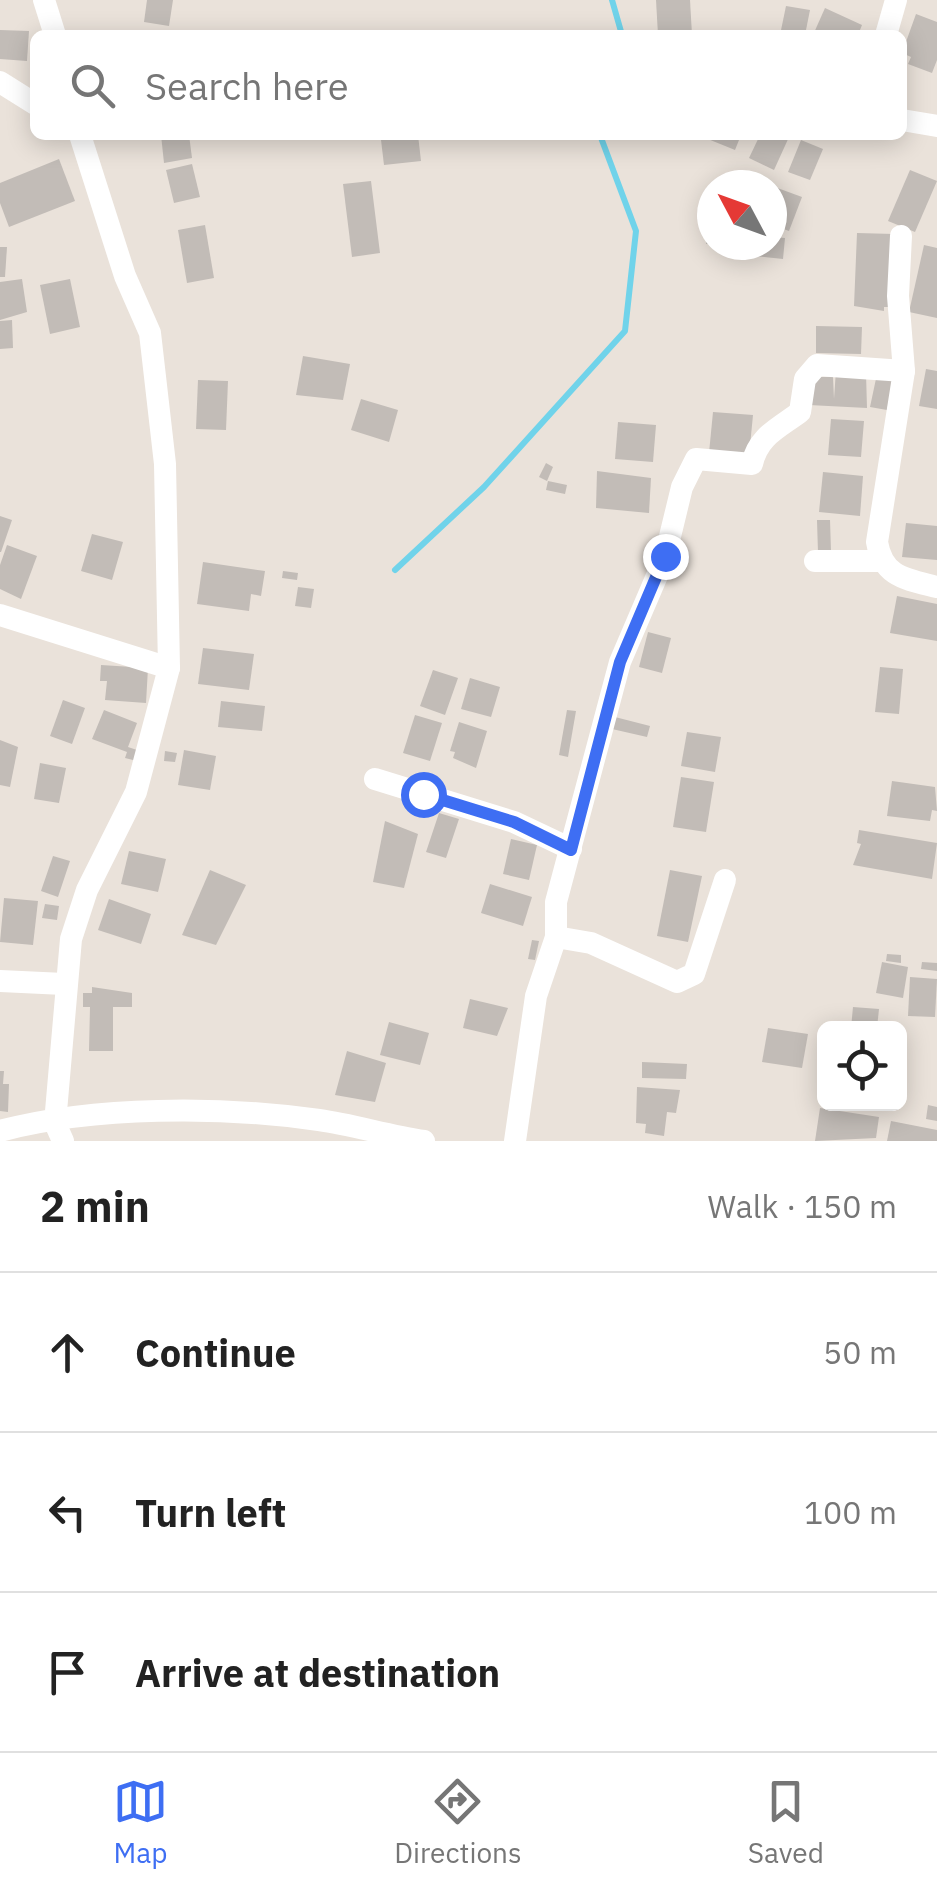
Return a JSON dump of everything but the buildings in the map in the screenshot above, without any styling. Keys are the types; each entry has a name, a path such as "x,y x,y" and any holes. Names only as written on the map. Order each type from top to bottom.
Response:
{"street":[{"path":"44,0 53,30"},
{"path":"887,30 896,0"},
{"path":"0,82 30,101"},
{"path":"907,121 937,126"},
{"path":"59,1132 64,984 82,906 136,792 169,668 165,464 150,333 125,276 82,140"},
{"path":"901,236 898,296 904,371 897,432 878,512 880,561 892,575 937,586"},
{"path":"515,1141 536,996 556,938 556,902 620,662 665,556 682,487 696,459 752,464 756,448 766,434 800,412 805,378 817,366 904,371"},
{"path":"815,562 880,561"},
{"path":"0,615 169,668"},
{"path":"375,779 514,822 571,850"},
{"path":"556,938 591,943 677,982 694,974 725,880"},
{"path":"0,980 64,984"},
{"path":"0,1130 59,1132 88,1112 228,1114 319,1120 424,1141"}],"waterway":[{"path":"612,0 621,30"},
{"path":"395,570 484,487 625,331 636,231 602,140"}],"route":[{"path":"423,794 514,822 571,850 620,662 665,556"}]}
